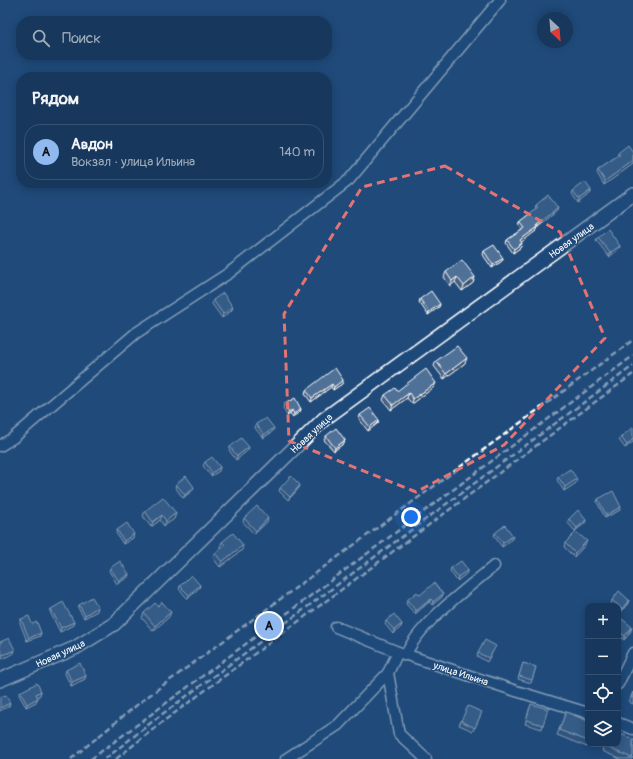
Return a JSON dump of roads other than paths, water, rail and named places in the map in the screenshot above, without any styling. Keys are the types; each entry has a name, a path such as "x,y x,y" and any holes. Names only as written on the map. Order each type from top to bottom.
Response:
{"street":[{"path":"0,446 13,438 136,333 229,273 349,180 500,0"},
{"name":"Новая улица","path":"0,680 75,648 114,624 324,419 633,194"},
{"path":"286,759 338,726 388,673 430,621 494,566"},
{"name":"улица Ильина","path":"336,627 402,654 585,712"},
{"path":"621,678 633,653"},
{"path":"388,673 399,734 426,759"},
{"path":"621,724 633,729"}],"railway":[{"path":"71,759 143,700 633,340"},
{"path":"91,759 633,356"},
{"path":"105,759 157,718 633,366"},
{"path":"116,759 161,723 633,374"}],"place":[{"name":"Авдон","path":"269,626"}]}
